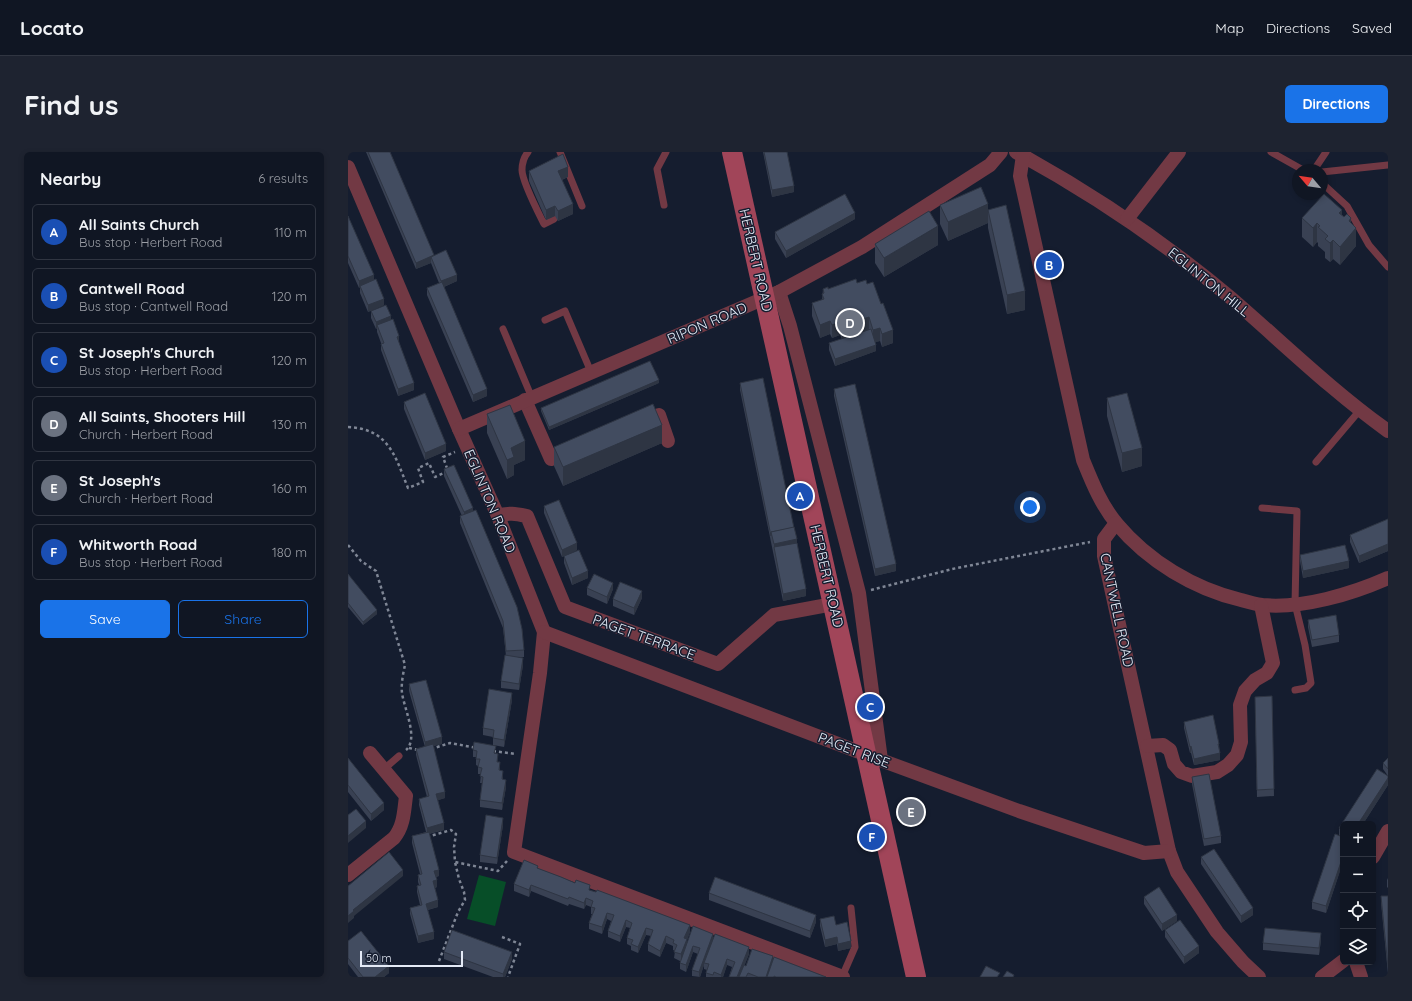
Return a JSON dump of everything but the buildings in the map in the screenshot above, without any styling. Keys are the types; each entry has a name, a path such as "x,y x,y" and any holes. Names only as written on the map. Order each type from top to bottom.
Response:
{"street":[{"name":"HERBERT ROAD","path":"732,152 772,295 833,604 874,758 916,977"},
{"name":"RIPON ROAD","path":"459,429 772,295 862,247 990,165 1001,152"},
{"path":"1127,219 1179,152"},
{"path":"1021,153 1020,176 1083,460 1095,491 1116,523 1140,547 1171,571 1204,588 1232,598 1262,605 1294,604 1345,595 1388,578"},
{"name":"EGLINTON HILL","path":"1021,153 1098,199 1190,265 1360,410 1388,431"},
{"name":"EGLINTON ROAD","path":"348,167 459,429 498,516 544,632 514,852"},
{"name":"HERBERT ROAD","path":"772,295 790,326 859,593 874,758"},
{"path":"528,399 551,458 580,447"},
{"path":"630,426 659,415 668,441"},
{"name":"PAGET TERRACE","path":"498,516 516,513 527,516 565,607 718,664 774,615 833,604"},
{"name":"CANTWELL ROAD","path":"1116,523 1104,539 1104,556 1169,851 1177,872 1218,932 1243,962 1259,977"},
{"path":"1146,746 1163,745 1170,750 1174,764 1181,772 1192,776 1217,772 1228,765 1236,755 1241,742 1240,705 1245,691 1255,680 1267,673 1273,663 1262,605"},
{"name":"PAGET RISE","path":"544,632 874,758 1020,811 1144,853 1169,851"},
{"path":"348,875 394,838 400,831 402,823 406,796 370,753"},
{"path":"1376,852 1388,831"},
{"path":"514,852 843,977"},
{"path":"1322,977 1340,963"},
{"path":"1357,965 1361,977"}],"lane":[{"path":"528,152 522,166 523,178 544,224 554,219"},
{"path":"560,152 582,206"},
{"path":"664,205 656,169 666,152"},
{"path":"1271,152 1292,164"},
{"path":"1318,164 1326,152"},
{"path":"1328,171 1388,165"},
{"path":"1328,189 1347,206 1369,245 1388,267"},
{"path":"545,320 566,312 591,372"},
{"path":"503,329 528,399"},
{"path":"1316,462 1360,410"},
{"path":"1262,508 1297,511 1294,604 1305,645 1310,683 1306,688 1295,690"},
{"path":"384,769 400,756"},
{"path":"843,977 854,948 851,908"}],"path":[{"path":"348,428 362,428 380,437 394,453 408,488 423,482 418,468 429,463 435,477 448,471 443,458 455,452 457,459"},
{"path":"859,593 952,568 1104,539"},
{"path":"348,544 361,561 376,571 405,665 402,676 402,693 412,739 409,748 400,756"},
{"path":"409,748 424,751 450,743 481,749"},
{"path":"489,750 528,756"},
{"path":"422,838 451,830 456,834 454,847 455,862 459,880 464,892 464,900 439,961"},
{"path":"455,862 498,871 514,852"},
{"path":"502,937 520,944 508,977"}],"green space":[{"path":"479,875 506,882 495,926 467,919"}],"place":[{"name":"Cantwell Road","path":"1049,265"},
{"name":"All Saints, Shooters Hill","path":"850,323"},
{"name":"All Saints Church","path":"800,496"},
{"name":"St Joseph's Church","path":"870,707"},
{"name":"St Joseph's","path":"911,812"},
{"name":"Whitworth Road","path":"872,837"}]}
